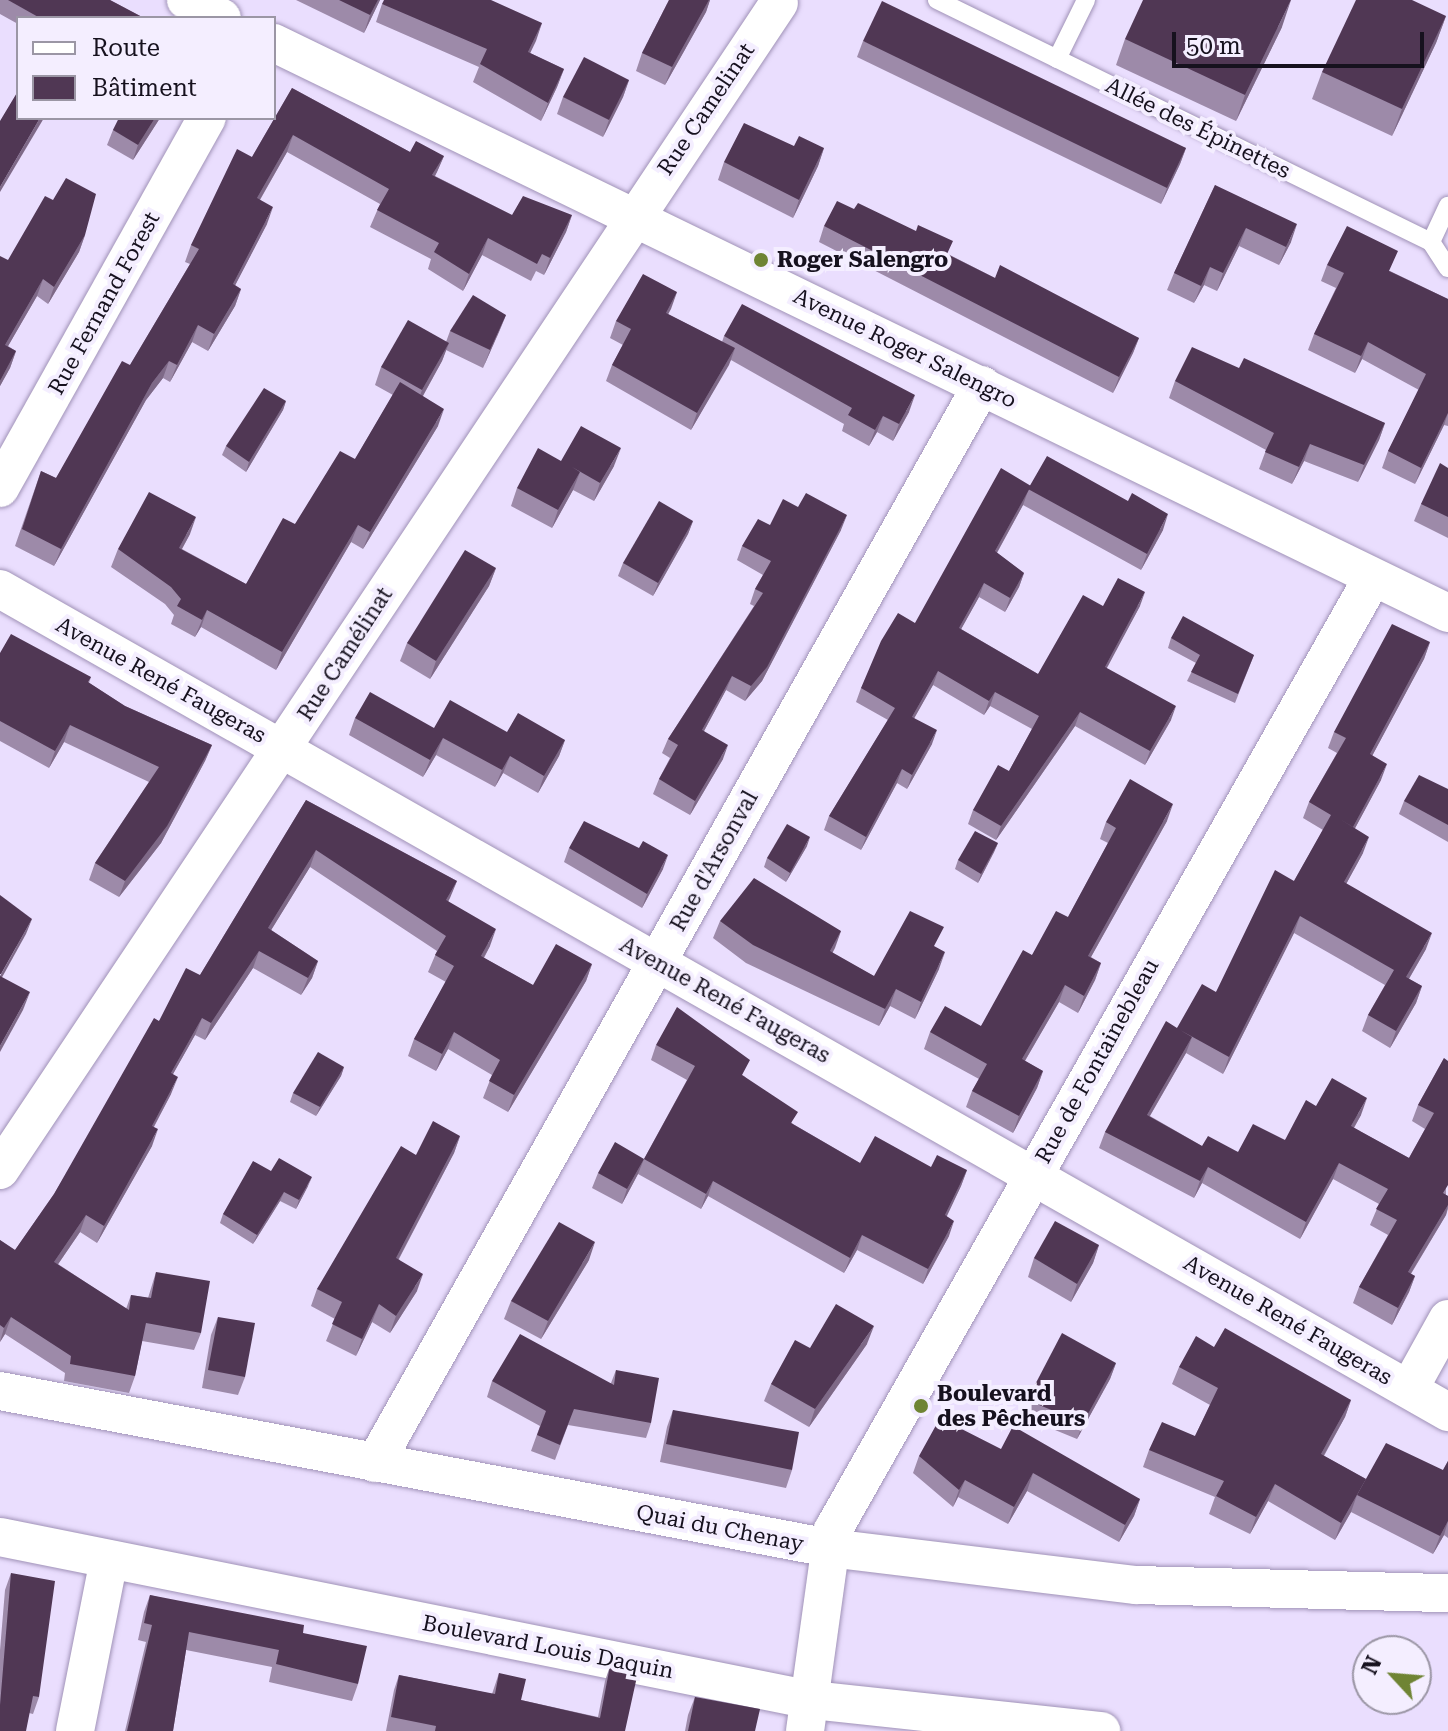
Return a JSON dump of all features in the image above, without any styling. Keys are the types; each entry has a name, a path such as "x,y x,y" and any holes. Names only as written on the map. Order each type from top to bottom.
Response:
{"street":[{"path":"186,0 218,16"},
{"name":"Rue Camelinat","path":"633,215 779,1"},
{"name":"Avenue Roger Salengro","path":"276,44 1448,613"},
{"name":"Rue Fernand Forest","path":"0,488 206,120"},
{"name":"Rue Camélinat","path":"0,1170 283,748 633,215"},
{"name":"Rue d'Arsonval","path":"375,1463 982,385"},
{"name":"Rue de Fontainebleau","path":"808,1715 833,1530 1373,577"},
{"name":"Avenue René Faugeras","path":"0,589 1448,1412"},
{"path":"1409,1389 1448,1319"},
{"name":"Quai du Chenay","path":"0,1391 829,1548 1136,1585 1448,1593"},
{"name":"Boulevard Louis Daquin","path":"0,1537 808,1715 1101,1731"},
{"path":"75,1731 109,1559"}],"lane":[{"name":"Allée des Épinettes","path":"937,0 1431,242"},
{"path":"1057,59 1086,0"},
{"path":"1448,206 1431,242 1448,268"}],"building":[{"path":"8,0 110,0 140,16 36,16"},
{"path":"339,0 378,0 370,15"},
{"path":"384,0 491,0 542,23 528,52 564,69 548,103 480,64 487,49 382,4"},
{"path":"669,0 709,0 672,67 642,53"},
{"path":"1143,0 1291,0 1245,95 1125,39"},
{"path":"1356,0 1412,0 1446,16 1402,109 1322,72"},
{"path":"882,1 1186,148 1167,188 863,41"},
{"path":"584,57 629,80 609,120 563,97"},
{"path":"292,88 410,152 416,141 444,156 432,175 512,215 523,196 572,215 550,258 542,254 537,264 488,238 469,274 434,252 439,243 377,210 389,189 293,135 257,198 273,207 233,284 241,289 214,334 198,325 177,365 169,361 152,383 61,549 22,529 41,471 56,478 122,361 130,365 199,249 191,245 237,149 252,157"},
{"path":"16,94 16,120 39,120 0,187 0,121"},
{"path":"118,120 154,120 138,145 113,130"},
{"path":"744,123 794,146 799,136 824,148 799,200 724,162"},
{"path":"66,178 96,194 85,235 54,287 43,279 5,345 16,351 0,381 0,256 8,260 45,196 53,200"},
{"path":"1215,185 1297,224 1286,247 1246,228 1223,273 1210,267 1201,286 1174,273"},
{"path":"837,201 854,209 858,203 916,231 918,225 953,241 947,254 995,278 1000,265 1139,338 1119,377 824,226"},
{"path":"1347,226 1398,251 1389,271 1448,299 1448,413 1421,468 1388,451 1426,374 1368,342 1361,356 1314,334 1344,273 1327,265"},
{"path":"643,274 677,292 666,313 735,348 697,413 612,365 631,329 616,321"},
{"path":"473,295 506,315 490,350 450,331"},
{"path":"742,304 915,395 899,424 883,416 875,430 848,415 852,408 724,336"},
{"path":"408,320 449,343 422,390 381,367"},
{"path":"1192,347 1239,368 1244,358 1385,423 1364,465 1310,444 1299,467 1265,452 1274,433 1175,381"},
{"path":"400,382 444,409 370,532 358,525 282,652 207,610 202,620 177,606 181,599 171,587 118,549 149,492 196,517 179,548 246,584 283,518 295,524 340,451 355,459"},
{"path":"264,388 286,401 249,462 226,446"},
{"path":"581,426 621,448 600,483 572,467 580,472 558,510 517,488 538,448 561,461"},
{"path":"1047,456 1128,501 1132,493 1168,514 1147,554 1028,489"},
{"path":"1440,463 1448,468 1448,517 1421,504"},
{"path":"1001,468 1031,486 995,551 1024,573 1010,598 984,583 959,628 1038,674 1083,595 1103,606 1118,578 1145,592 1105,667 1176,706 1150,751 1080,712 1001,826 973,810 998,765 1009,771 1039,716 995,692 989,701 938,671 912,717 937,730 912,775 902,769 866,837 829,816 895,708 861,688 881,641 898,613 915,623"},
{"path":"806,493 847,515 767,667 751,686 732,676 702,730 728,745 695,801 659,779 678,745 668,739 763,593 755,589 771,561 742,546 758,519 770,525 783,499 798,507"},
{"path":"659,501 693,521 658,583 623,563"},
{"path":"465,550 496,568 436,661 407,643"},
{"path":"1183,616 1254,655 1238,694 1191,672 1200,655 1171,638"},
{"path":"1392,624 1430,642 1370,754 1387,764 1353,827 1338,818 1369,837 1344,882 1432,933 1406,977 1422,986 1396,1031 1368,1015 1394,970 1300,916 1229,1057 1180,1030 1192,1037 1147,1115 1202,1146 1208,1136 1238,1152 1253,1124 1285,1140 1306,1100 1316,1106 1332,1078 1367,1098 1351,1126 1409,1158 1434,1113 1418,1105 1444,1058 1448,1061 1448,1185 1443,1193 1448,1196 1448,1205 1408,1272 1415,1276 1398,1308 1359,1287 1397,1220 1376,1209 1388,1189 1339,1163 1306,1222 1208,1167 1200,1181 1105,1132 1166,1021 1177,1028 1202,984 1216,992 1275,870 1294,881 1331,815 1309,802 1346,738 1334,732"},
{"path":"11,634 91,677 88,682 125,706 212,745 167,826 125,881 95,863 159,767 70,725 55,751 0,721 0,653"},
{"path":"370,692 434,728 450,700 507,732 518,713 565,740 544,776 510,756 502,770 443,738 430,760 355,718"},
{"path":"1419,775 1448,789 1448,825 1404,801"},
{"path":"1130,779 1173,804 1088,956 1101,963 1084,996 1065,985 1022,1059 1043,1071 1019,1116 972,1091 987,1064 930,1032 945,1006 981,1026 1023,950 1032,955 1056,911 1068,917 1116,828 1106,822"},
{"path":"306,800 457,881 446,900 496,929 481,956 533,985 556,944 592,964 514,1095 489,1081 500,1060 454,1032 442,1054 414,1039 454,966 435,955 446,936 316,850 268,928 318,961 308,978 259,951 211,1023 202,1018 171,1073 178,1077 152,1126 158,1129 104,1226 86,1215 54,1262 129,1310 131,1295 151,1298 156,1272 210,1281 201,1333 146,1323 135,1376 70,1364 71,1356 11,1317 4,1328 0,1325 0,1240 15,1250 54,1194 154,1018 159,1021 186,968 200,975"},
{"path":"584,821 639,848 643,841 668,855 647,894 569,848"},
{"path":"787,824 810,837 790,873 767,858"},
{"path":"975,831 998,843 981,874 958,860"},
{"path":"754,878 841,931 830,951 874,976 910,911 944,927 934,946 945,952 921,1002 896,989 885,1009 753,945 720,921"},
{"path":"0,895 32,919 1,974 0,974"},
{"path":"0,976 30,992 0,1046"},
{"path":"677,1007 750,1060 742,1075 798,1112 791,1123 860,1163 875,1136 931,1167 937,1155 967,1170 945,1215 954,1221 928,1269 862,1235 850,1258 713,1181 706,1194 644,1159 695,1066 656,1045"},
{"path":"318,1052 344,1067 320,1107 293,1093"},
{"path":"433,1121 460,1136 396,1258 423,1274 396,1316 379,1304 362,1339 332,1324 342,1302 317,1289 401,1146 416,1155"},
{"path":"615,1142 644,1159 627,1189 598,1173"},
{"path":"279,1158 312,1177 299,1200 284,1192 257,1235 223,1214 253,1161 271,1171"},
{"path":"1055,1221 1099,1245 1077,1284 1034,1258"},
{"path":"559,1222 595,1242 548,1321 511,1301"},
{"path":"836,1304 874,1326 815,1409 771,1384 795,1340 810,1348"},
{"path":"218,1317 255,1323 245,1377 208,1370"},
{"path":"1225,1328 1351,1400 1321,1454 1366,1479 1341,1523 1275,1484 1256,1517 1216,1496 1224,1481 1149,1450 1162,1422 1195,1436 1218,1388 1179,1367 1196,1336 1214,1347"},
{"path":"1062,1333 1116,1363 1083,1423 1027,1400"},
{"path":"520,1334 614,1385 616,1370 659,1378 651,1423 574,1409 560,1445 537,1435 546,1411 492,1381"},
{"path":"673,1410 799,1432 792,1470 666,1444"},
{"path":"940,1418 1001,1449 1013,1426 1140,1499 1125,1525 1033,1473 1014,1507 965,1480 959,1490 919,1456"},
{"path":"1386,1443 1443,1470 1448,1461 1448,1521 1440,1536 1357,1495"},
{"path":"11,1573 55,1581 39,1697 33,1696 26,1731 0,1731"},
{"path":"150,1595 304,1625 303,1633 367,1646 358,1684 276,1664 279,1650 189,1632 173,1731 127,1731 152,1625 144,1623"},
{"path":"610,1666 638,1672 625,1731 435,1731 436,1726 391,1717 399,1675 495,1694 499,1673 526,1679 521,1700 600,1718"},
{"path":"695,1697 760,1709 755,1731 688,1731"}],"place":[{"name":"Roger Salengro","path":"761,260"},
{"name":"Boulevard des Pêcheurs","path":"921,1406"}]}
